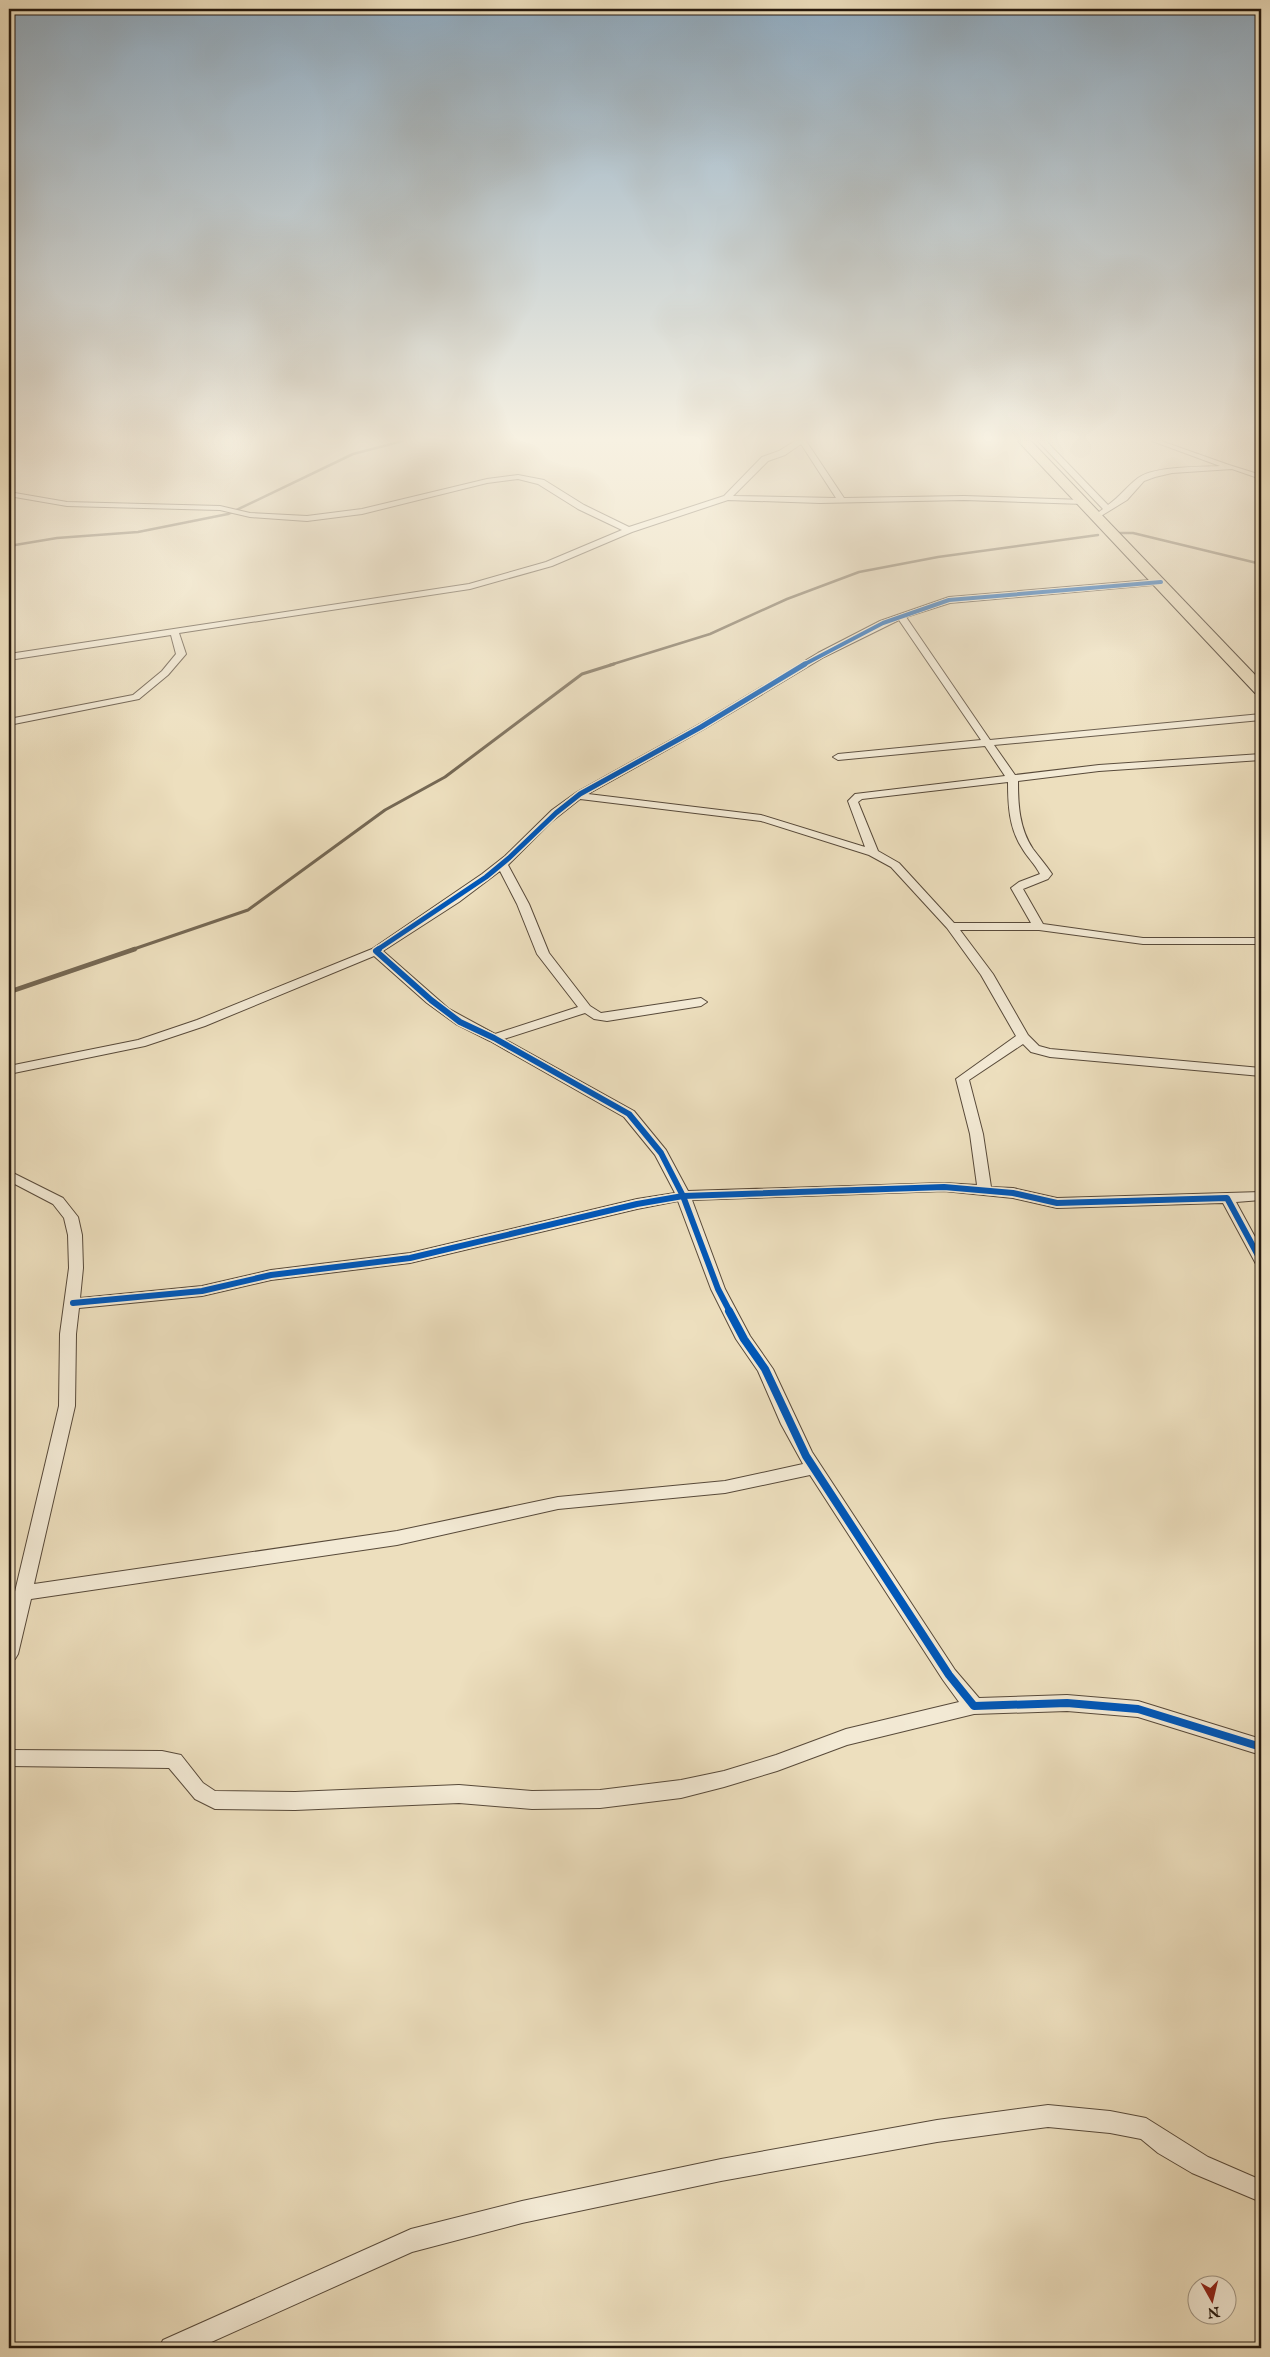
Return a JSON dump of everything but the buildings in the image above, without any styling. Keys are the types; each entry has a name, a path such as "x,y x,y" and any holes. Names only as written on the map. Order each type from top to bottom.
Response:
{"highway":[{"path":"1134,551 1261,690"}],"street":[{"path":"9,657 470,586 549,564 580,551"},
{"path":"9,1070 149,1040 201,1023 376,951 440,910 502,864 537,829 578,796 623,768 702,726 833,647 901,616 949,600 1161,582"},
{"path":"901,616 944,676 985,741 1013,780 1012,806 1016,827 1028,849 1046,874 1044,877 1023,884 1018,888 1019,895 1039,927"},
{"path":"9,722 136,697 165,672 181,654 174,632"},
{"path":"838,757 985,741 1261,717"},
{"path":"873,854 856,812 853,801 855,798 883,792 1013,780 1099,768 1261,757"},
{"path":"578,796 761,818 785,824 873,854 895,865 951,926 987,974 1024,1037 1035,1049 1050,1053 1261,1072"},
{"path":"502,864 523,904 543,954 586,1009 598,1016 607,1017 701,1002"},
{"path":"951,926 1039,927 1143,941 1261,941"},
{"path":"376,951 448,1015 476,1032 494,1038 630,1114 661,1153 683,1196 718,1289 744,1339 766,1369 789,1424 815,1468 949,1675 974,1706"},
{"path":"494,1038 586,1009"},
{"path":"984,1190 981,1154 970,1101 962,1078 1003,1053 1024,1037"},
{"path":"9,1175 58,1201 71,1217 75,1235 76,1268 68,1334 67,1406 9,1654"},
{"path":"73,1303 202,1291 271,1275 410,1258 508,1234 683,1196 865,1188 944,1187 1013,1193 1057,1203 1261,1196"},
{"path":"1227,1198 1261,1261"},
{"path":"24,1593 397,1538 558,1503 725,1487 815,1468"},
{"path":"9,1758 58,1760 162,1758 174,1761 192,1787 205,1798 215,1800 294,1801 459,1794 532,1800 600,1800 681,1789 724,1779 777,1763 846,1737 974,1706 1066,1703 1138,1709 1261,1747"},
{"path":"171,2348 410,2241 522,2212 712,2172 937,2131 1048,2116 1110,2122 1146,2129 1200,2165 1261,2191"}],"waterway":[{"path":"610,665 710,634 787,599 859,572 982,551"},
{"path":"1207,551 1261,564"},
{"path":"131,950 248,910 385,810 445,777 582,674 614,664"},
{"path":"9,992 135,949"}],"cycle path":[{"path":"1161,582 949,600 883,623 821,655 701,727 580,794 540,827 509,858 486,877 376,951 431,1000 460,1022 494,1038 629,1114 661,1153 683,1196 718,1289 744,1339 765,1369 789,1424 806,1456 949,1675 974,1706 1067,1703 1138,1709 1261,1747"},
{"path":"73,1303 113,1301 202,1291 271,1275 410,1258 637,1204 683,1196 944,1187 1013,1193 1057,1203 1227,1198 1261,1261"}]}
